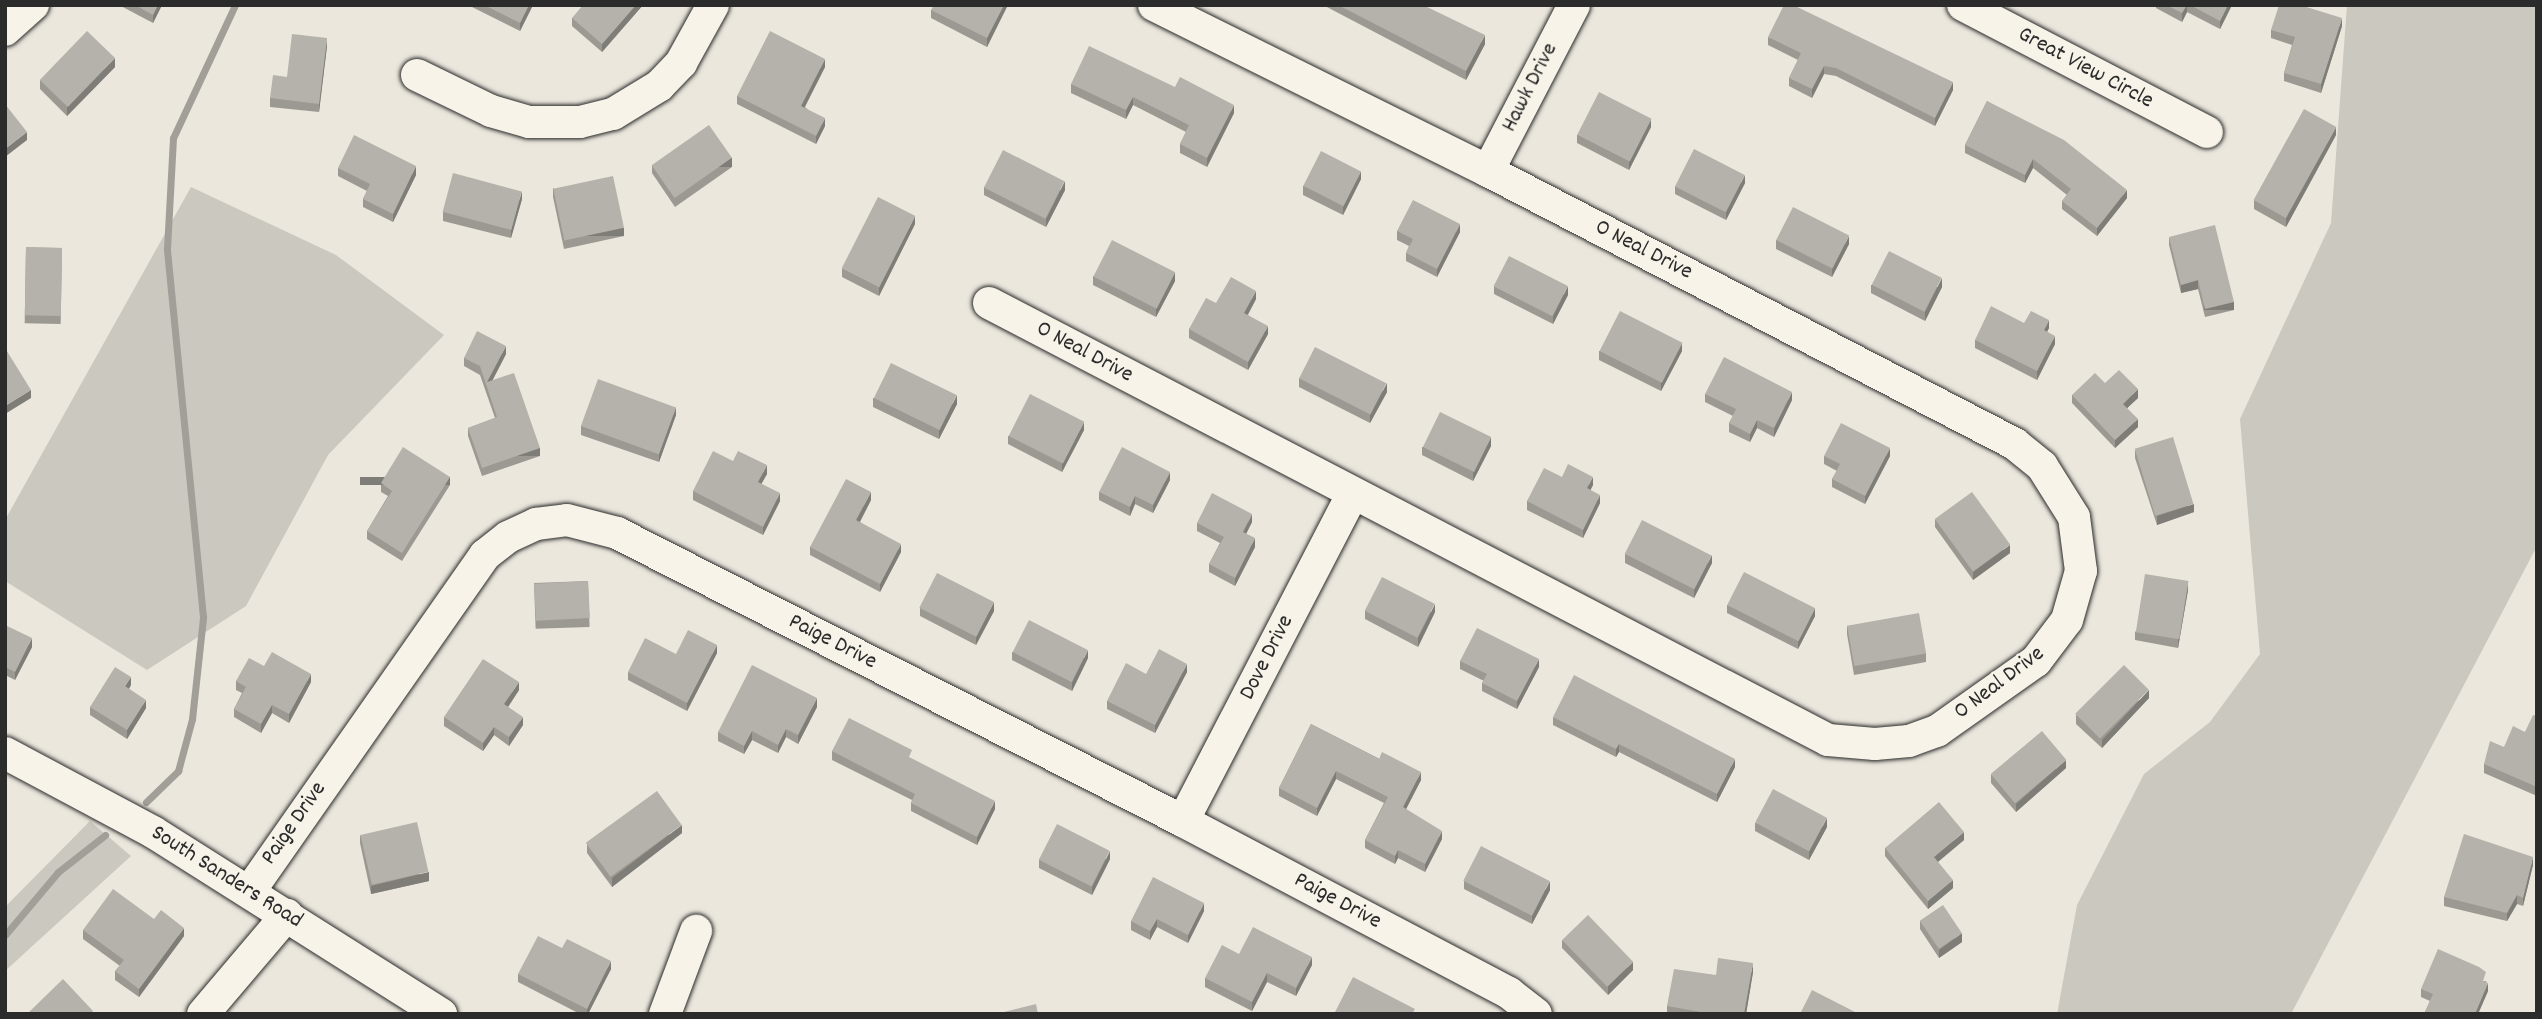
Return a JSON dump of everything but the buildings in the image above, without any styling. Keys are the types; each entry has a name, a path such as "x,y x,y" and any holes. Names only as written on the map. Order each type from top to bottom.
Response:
{"street":[{"path":"5,30 33,5"},
{"path":"417,75 491,111 529,122 580,122 613,114 659,86 681,63 713,5"},
{"name":"O Neal Drive","path":"989,303 1352,495 1828,740 1875,744 1909,741 1937,731 2036,661 2067,620 2081,571 2074,517 2042,466 2015,444 1488,171 1154,5"},
{"name":"Hawk Drive","path":"1488,171 1574,5"},
{"name":"Great View Circle","path":"1964,5 2207,132"},
{"name":"Dove Drive","path":"1183,821 1352,495"},
{"name":"Paige Drive","path":"249,892 485,555 508,537 536,524 567,520 617,533 1183,821 1510,993 1536,1014"},
{"name":"South Sanders Road","path":"5,753 153,832 441,1014"},
{"path":"203,1014 287,915"},
{"path":"664,1014 696,931"}],"shaded area":[{"path":"2347,5 2537,5 2537,546 2291,1014 2057,1014 2077,905 2144,774 2210,722 2260,654 2240,419 2331,223"},
{"path":"191,187 336,255 444,335 328,455 246,606 147,670 5,581 5,520"},
{"path":"90,821 131,856 5,971 5,907"}],"waterway":[{"path":"146,802 178,771 192,719 203,617 167,249 173,138 235,5"},
{"path":"5,935 58,872 105,835"}]}
